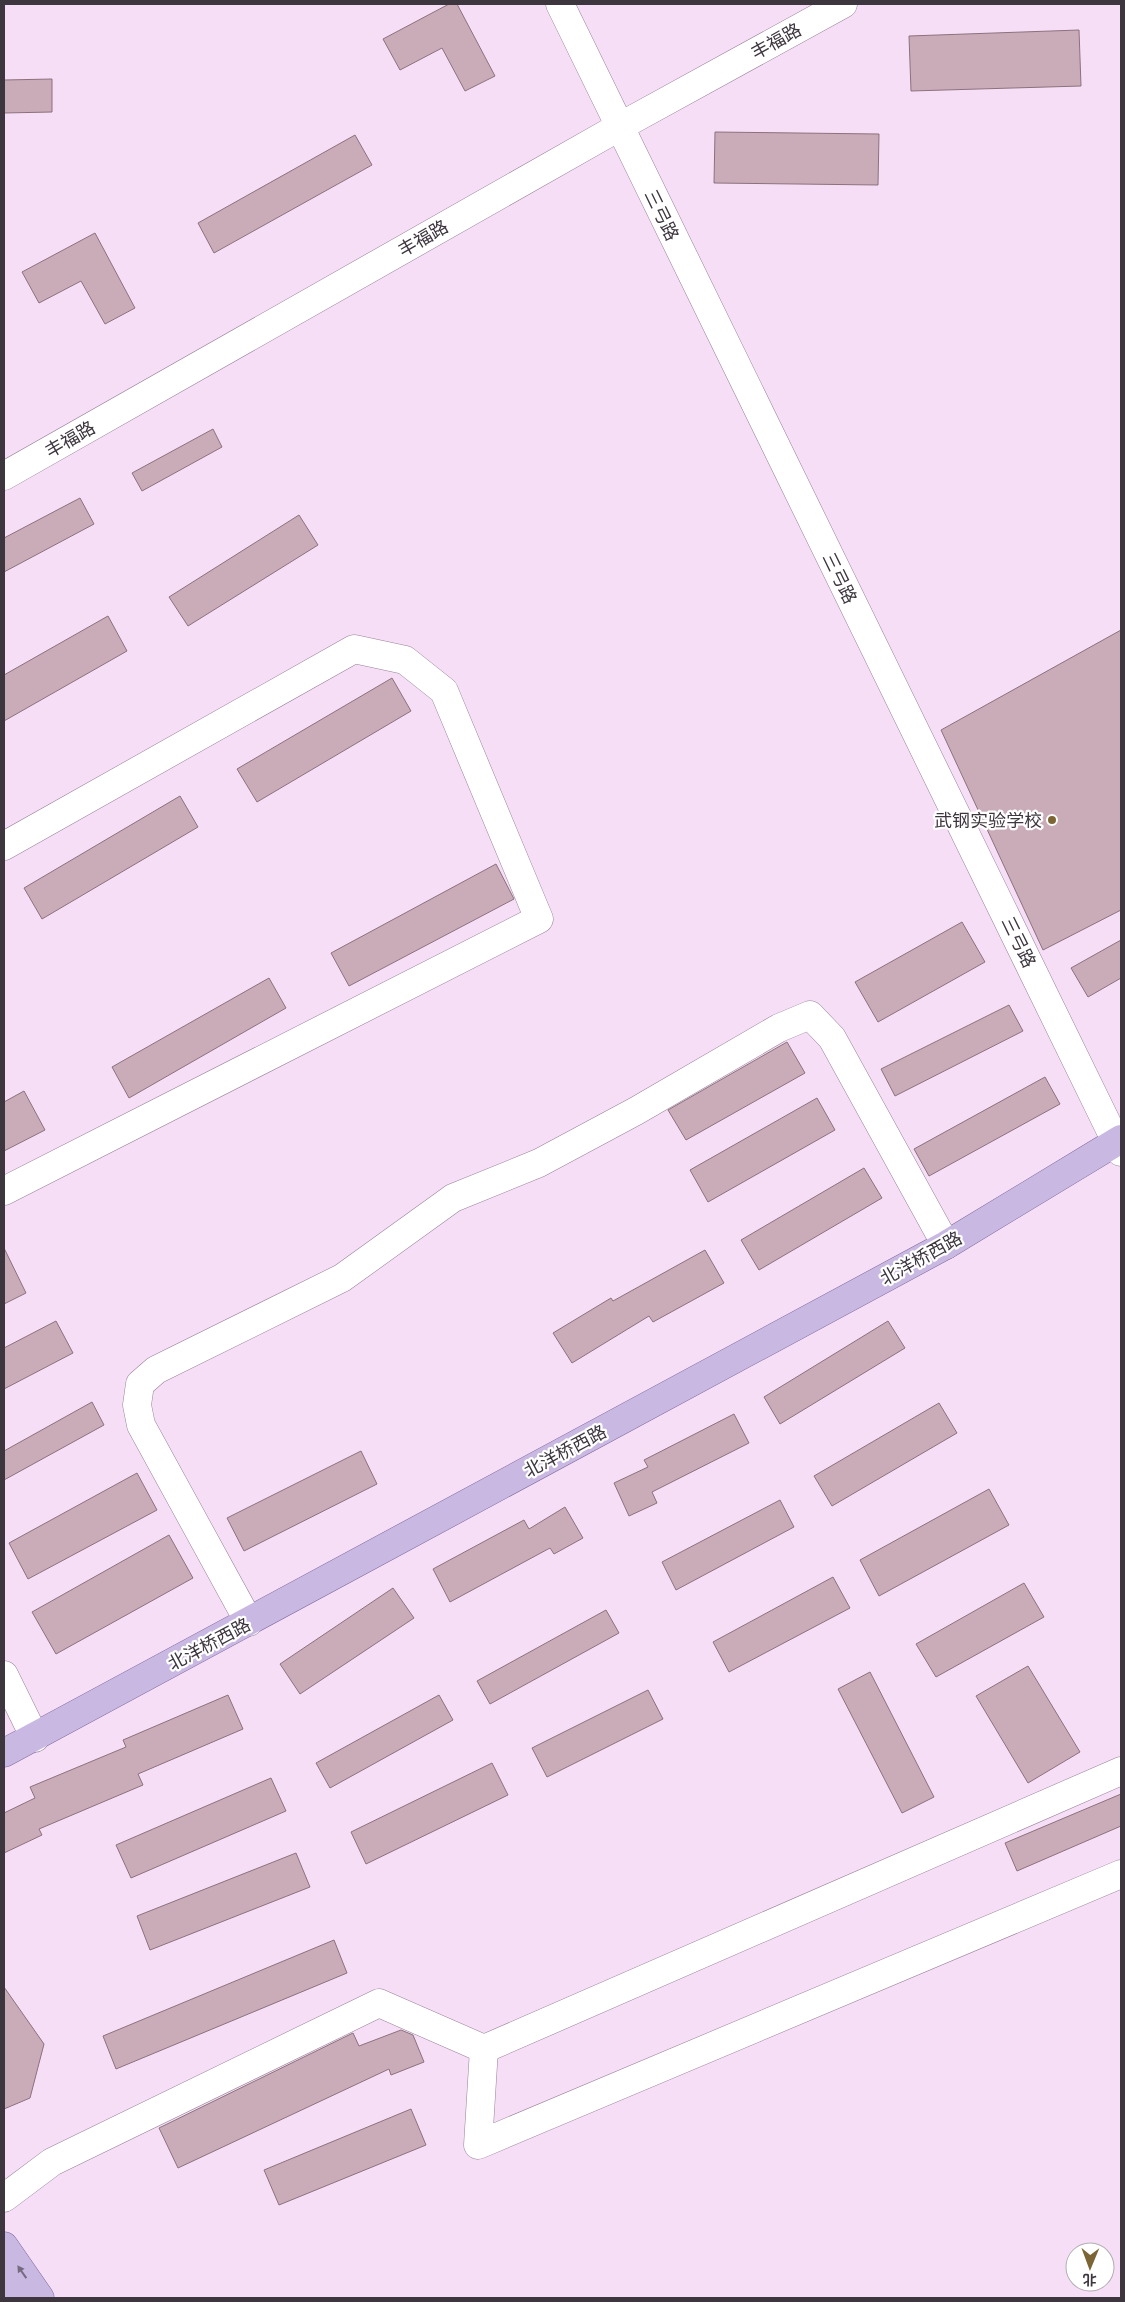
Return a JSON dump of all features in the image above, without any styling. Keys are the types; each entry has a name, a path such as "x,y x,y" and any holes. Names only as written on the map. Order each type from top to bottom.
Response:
{"main road":[{"name":"北洋桥西路","path":"4,1753 35,1738 946,1245 1120,1144"},
{"path":"4,2246 40,2298"},
{"path":"4,2283 14,2298"}],"street":[{"name":"三弓路","path":"560,4 618,127 1120,1144"},
{"name":"丰福路","path":"4,476 618,127 843,4"},
{"path":"4,846 354,649 405,660 444,691 539,919 4,1191"},
{"path":"249,1622 141,1425 137,1405 140,1384 156,1370 342,1278 453,1198 539,1163 636,1111 779,1028 810,1015 832,1038 946,1245"},
{"path":"4,1675 35,1738"},
{"path":"4,2198 52,2162 379,2003 484,2049 1121,1771"},
{"path":"484,2049 478,2146 1121,1874"}],"building":[{"path":"449,4 457,4 495,76 465,91 442,48 400,70 383,39"},
{"path":"1079,30 1081,86 911,91 909,36"},
{"path":"52,79 52,112 4,113 4,80"},
{"path":"715,132 879,134 878,185 714,183"},
{"path":"355,135 372,165 214,253 198,223"},
{"path":"95,233 135,308 105,324 81,281 39,303 22,272"},
{"path":"213,429 222,447 142,491 132,473"},
{"path":"80,498 94,524 4,572 4,538"},
{"path":"299,515 318,545 188,626 169,597"},
{"path":"108,616 127,651 4,721 4,675"},
{"name":"武钢实验学校","path":"1121,630 1121,910 1043,950 941,730"},
{"path":"392,678 411,711 257,802 237,769"},
{"path":"180,796 198,827 42,919 24,888"},
{"path":"496,864 514,899 349,986 331,953"},
{"path":"962,922 985,962 878,1022 855,982"},
{"path":"1121,940 1121,978 1088,997 1071,968"},
{"path":"269,978 286,1008 129,1098 112,1067"},
{"path":"1009,1005 1023,1031 895,1096 881,1069"},
{"path":"787,1042 805,1073 686,1140 668,1110"},
{"path":"1045,1077 1060,1104 929,1176 914,1149"},
{"path":"24,1091 45,1130 4,1151 4,1102"},
{"path":"817,1098 835,1130 708,1202 690,1170"},
{"path":"864,1168 882,1198 759,1270 741,1240"},
{"path":"4,1248 26,1293 4,1304"},
{"path":"705,1250 724,1283 653,1322 649,1316 572,1363 553,1333 611,1298 613,1301"},
{"path":"56,1321 73,1353 4,1389 4,1348"},
{"path":"888,1321 905,1348 780,1424 764,1397"},
{"path":"92,1402 104,1425 4,1480 4,1451"},
{"path":"939,1403 957,1433 832,1506 814,1476"},
{"path":"734,1414 749,1443 652,1492 657,1503 629,1516 614,1483 648,1467 644,1460"},
{"path":"361,1451 377,1484 244,1551 227,1518"},
{"path":"137,1473 157,1510 28,1579 9,1543"},
{"path":"989,1489 1009,1525 879,1596 860,1560"},
{"path":"780,1500 794,1527 676,1590 662,1562"},
{"path":"565,1507 583,1538 554,1554 550,1548 450,1602 433,1569 524,1520 529,1529"},
{"path":"169,1535 193,1578 56,1654 32,1612"},
{"path":"833,1577 850,1608 729,1672 713,1642"},
{"path":"1024,1583 1044,1617 936,1677 916,1644"},
{"path":"393,1588 414,1618 300,1694 280,1664"},
{"path":"606,1610 619,1633 490,1704 477,1681"},
{"path":"1028,1666 1080,1752 1028,1783 976,1696"},
{"path":"870,1672 934,1797 902,1813 838,1689"},
{"path":"648,1690 663,1719 547,1777 532,1748"},
{"path":"228,1695 243,1729 138,1774 143,1785 39,1829 42,1835 4,1853 4,1813 35,1798 30,1787 126,1747 123,1740"},
{"path":"439,1695 453,1720 330,1788 316,1763"},
{"path":"492,1763 508,1795 366,1864 351,1832"},
{"path":"271,1778 286,1811 131,1878 116,1845"},
{"path":"1121,1794 1121,1826 1017,1871 1005,1843"},
{"path":"296,1853 310,1887 150,1950 137,1916"},
{"path":"334,1940 347,1973 116,2069 103,2036"},
{"path":"4,1987 44,2044 30,2098 4,2109"},
{"path":"401,2030 413,2035 424,2062 391,2075 389,2069 178,2168 159,2128 353,2033 359,2046"},
{"path":"411,2109 426,2145 279,2205 264,2170"}],"place":[{"name":"武钢实验学校","path":"1052,820"}]}
